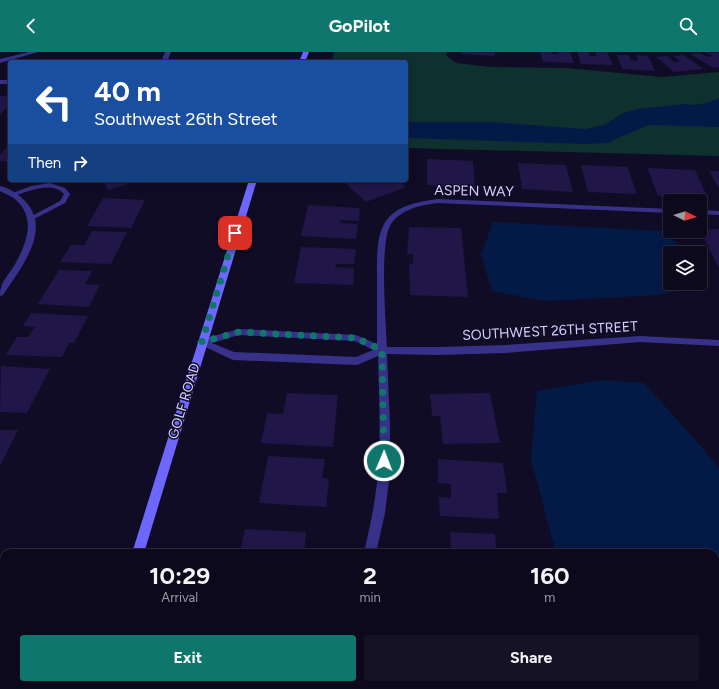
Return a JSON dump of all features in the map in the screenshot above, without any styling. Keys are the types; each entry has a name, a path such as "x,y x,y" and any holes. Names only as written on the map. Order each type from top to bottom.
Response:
{"street":[{"path":"0,62 35,52"},
{"name":"GOLF ROAD","path":"139,549 252,182"},
{"path":"0,188 13,194 25,204 32,218 33,233 28,250 0,293"},
{"name":"ASPEN WAY","path":"371,549 376,528 384,476 385,445 382,350 382,237 387,224 392,218 408,208 427,202 438,201 663,211"},
{"path":"707,212 719,213"},
{"name":"SOUTHWEST 26TH STREET","path":"202,342 239,332 356,338 382,350 439,351 506,349 640,339 719,343"},
{"name":"SOUTHWEST 26TH STREET","path":"202,342 233,356 357,362 382,350"}],"lane":[{"path":"13,194 48,185 62,187 66,190 66,198 63,202 32,218"}],"green space":[{"path":"334,52 447,52 446,55 456,63 491,67 566,68 662,77 719,72 719,156 408,148 408,60 332,60"}],"water":[{"path":"719,98 719,127 648,125 607,143 586,144 408,138 408,122 492,122 585,129 604,125 623,113 637,109 707,103"},
{"path":"493,222 660,231 663,233 663,238 670,238 681,246 663,246 663,290 682,290 659,295 545,301 492,291 481,255"},
{"path":"603,380 644,383 719,468 719,549 555,549 531,459 537,391"}],"building":[{"path":"461,52 495,52 495,56 461,54"},
{"path":"540,52 559,54 558,52 570,52 574,63 543,62"},
{"path":"577,52 589,52 590,56 597,56 595,52 607,52 613,65 581,64"},
{"path":"705,52 719,53 719,67 714,68 690,54 699,53 708,57 713,56"},
{"path":"617,55 629,55 631,60 638,61 636,55 648,56 655,71 622,69"},
{"path":"684,55 703,69 674,72 656,57 667,56 674,62 680,61 673,56"},
{"path":"0,96 8,96 8,108 0,114"},
{"path":"8,146 8,162 0,161 0,155"},
{"path":"427,159 473,161 475,189 427,185"},
{"path":"518,163 566,165 573,192 522,189"},
{"path":"581,165 627,167 637,194 588,192"},
{"path":"647,168 695,170 706,194 663,194 663,196 658,196"},
{"path":"709,171 719,171 719,188"},
{"path":"104,182 134,182 108,190"},
{"path":"344,182 400,182 406,187 366,202"},
{"path":"103,198 145,200 131,228 87,226"},
{"path":"308,205 360,208 359,221 341,220 340,223 358,224 356,239 301,236"},
{"path":"409,227 461,228 468,297 410,295 409,263 413,264 413,254 407,254"},
{"path":"707,229 719,229 719,268 704,238 707,238"},
{"path":"92,231 127,232 111,264 60,262 71,245 84,245"},
{"path":"301,247 356,249 354,264 336,264 335,267 354,268 353,285 294,283"},
{"path":"59,270 92,271 85,284 100,285 89,307 38,304"},
{"path":"31,313 88,316 74,343 69,343 62,357 6,355 17,337 28,337 35,327 23,326"},
{"path":"1,366 50,369 27,413 0,412"},
{"path":"287,393 338,395 333,447 261,443 267,413 283,414"},
{"path":"490,393 500,443 443,444 440,416 432,416 430,394"},
{"path":"0,430 18,430 0,466"},
{"path":"268,456 325,459 322,478 329,479 326,507 259,503"},
{"path":"438,459 503,463 507,493 497,493 499,519 440,516 439,497 451,498 451,484 438,483"},
{"path":"245,529 306,532 304,549 241,549"},
{"path":"450,532 495,534 497,549 451,549"}],"route":[{"path":"235,233 202,342 239,332 356,338 382,350 385,445 384,461"}]}
